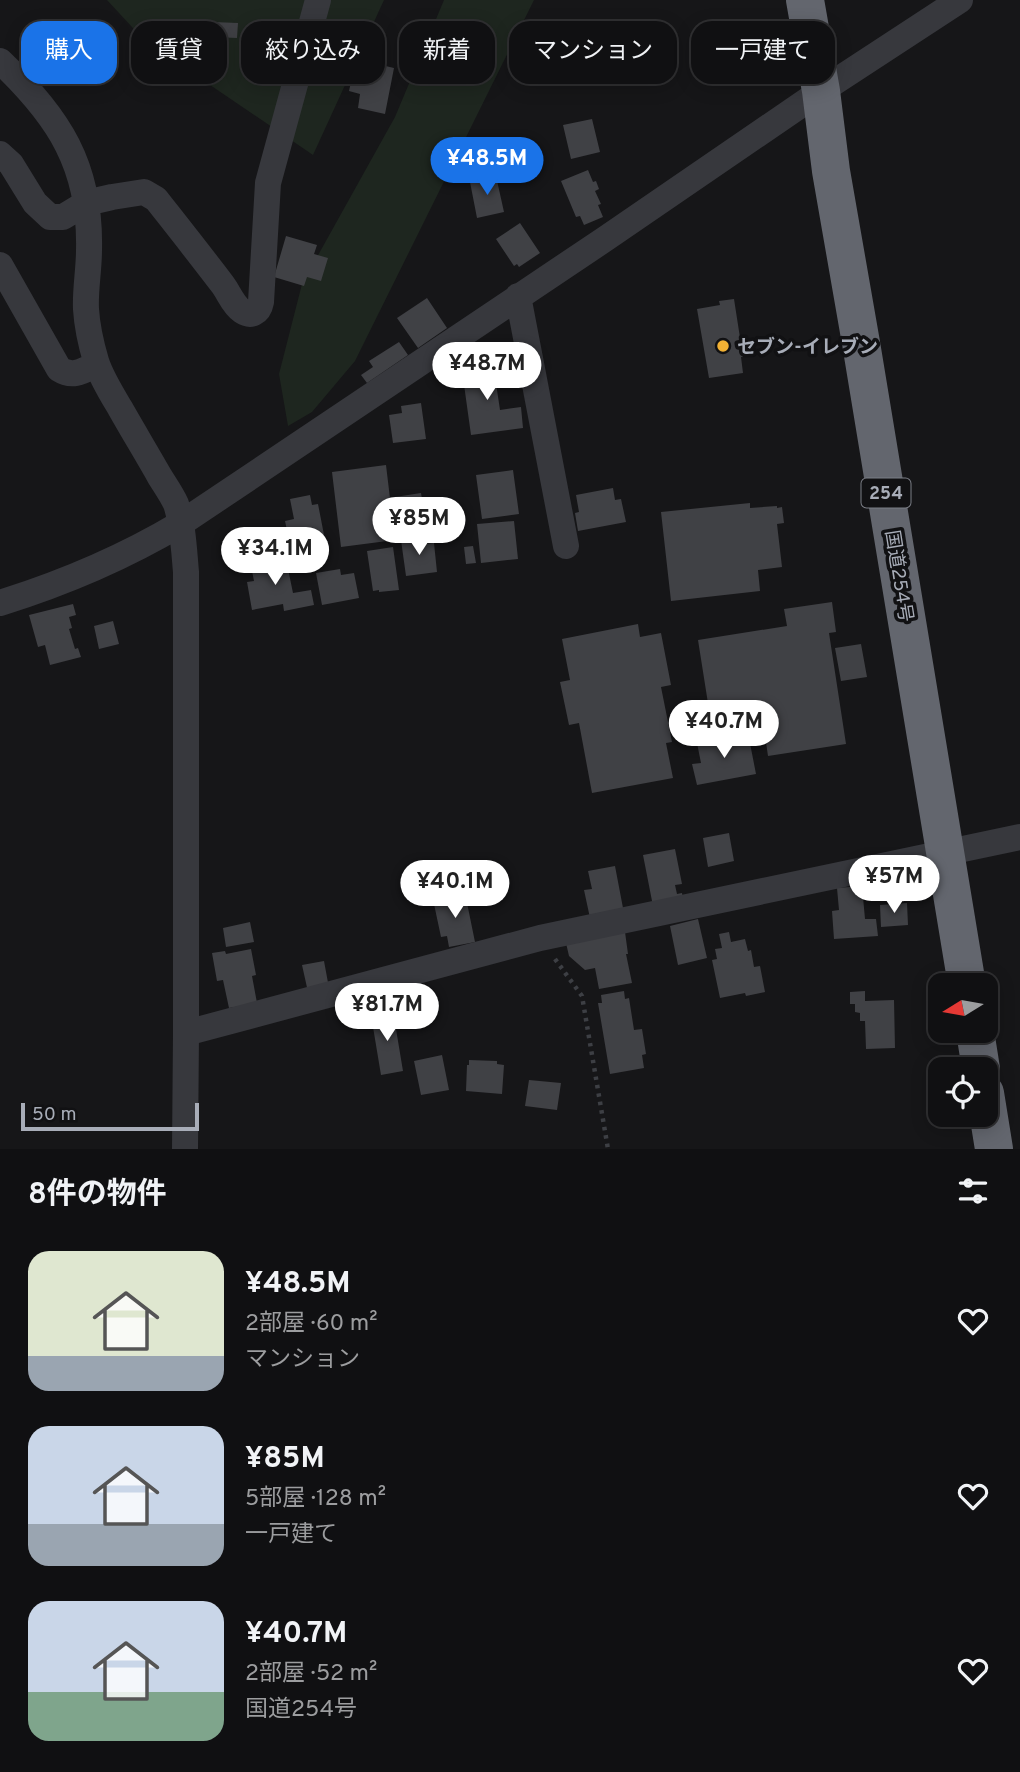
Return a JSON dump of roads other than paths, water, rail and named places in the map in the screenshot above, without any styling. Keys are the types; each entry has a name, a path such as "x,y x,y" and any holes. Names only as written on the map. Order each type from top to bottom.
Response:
{"highway":[{"name":"国道254号","path":"805,0 965,973"},
{"path":"991,1127 995,1149"}],"street":[{"path":"0,154 10,164 35,203 50,217 63,217 86,203 144,192 156,199 238,307 249,314 259,310 268,183 318,0"},
{"path":"0,603 86,573 148,544 180,524 960,0"},
{"path":"0,61 36,96 54,120 79,172 89,226 86,308 97,364 175,503 184,546 185,1149"},
{"path":"0,265 59,369 67,374 77,374 97,364"},
{"path":"518,296 566,546"},
{"path":"186,1033 540,938 1020,837"}],"place":[{"name":"セブン-イレブン","path":"723,346"}]}
